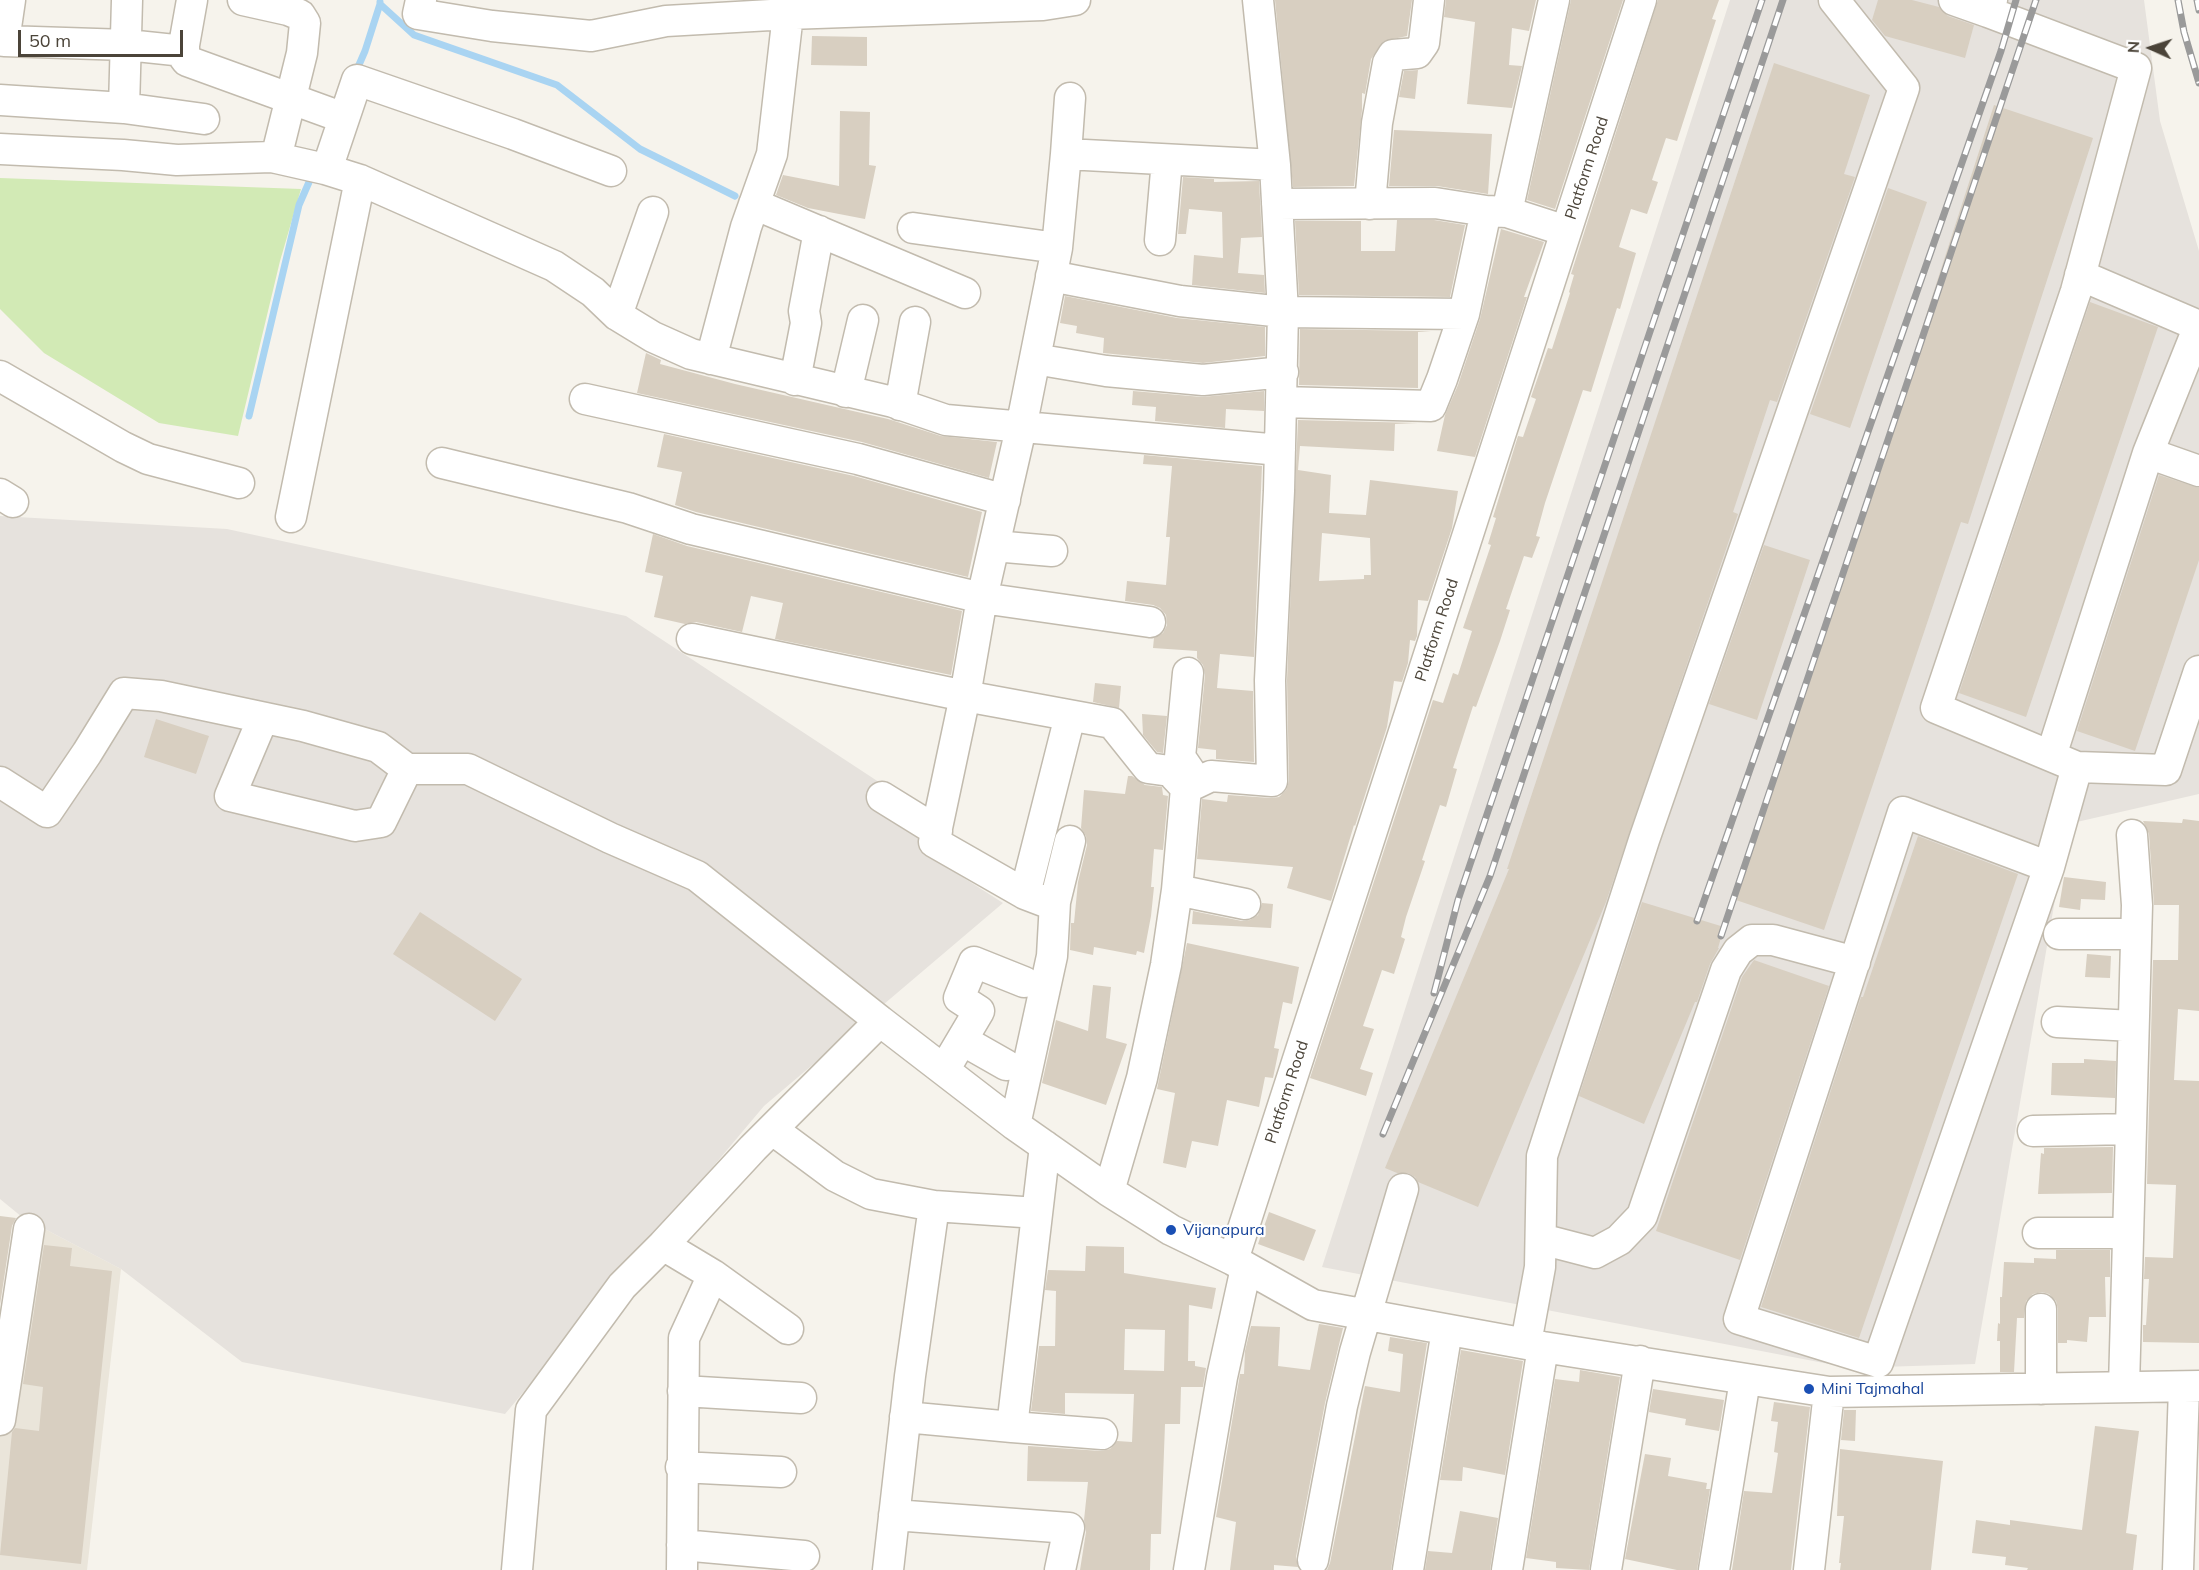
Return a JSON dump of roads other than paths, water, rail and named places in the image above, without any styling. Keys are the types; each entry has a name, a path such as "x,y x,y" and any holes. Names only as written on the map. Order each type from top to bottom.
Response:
{"street":[{"path":"10,0 2,41 127,45 184,51"},
{"path":"124,108 127,0"},
{"path":"192,0 183,57 187,61 345,118"},
{"path":"243,0 288,10 300,15 305,23 302,53 292,98 308,165"},
{"path":"421,0 418,14 494,13 591,36 665,10 769,10 1007,3 1043,5 1075,0"},
{"path":"1192,785 1211,776 1272,781 1270,680 1283,372 1283,312 1275,165 1258,0"},
{"path":"1370,204 1377,123 1388,63 1393,55 1417,53 1421,48 1424,43 1429,0"},
{"path":"1281,402 1431,406 1464,314 1496,212 1554,0"},
{"name":"Platform Road","path":"1190,1570 1240,1264 1641,0"},
{"path":"1507,1570 1534,1345 1540,1267 1542,1156 1644,840 1904,88 1834,0"},
{"path":"1954,0 1990,6 2136,68 2080,275 1936,708 2064,762 2166,770 2199,671"},
{"path":"711,359 746,227 772,154 769,10"},
{"path":"308,165 345,118 357,80 513,134 610,171"},
{"path":"1055,902 1046,902 1025,894 934,842 965,696 982,598 1021,428 1054,262 1070,98"},
{"path":"0,100 124,108 204,119"},
{"path":"0,149 177,160 308,165 360,180 554,266 593,292 617,315 652,337 691,354 900,405 946,420 1280,450"},
{"path":"1066,154 1275,165"},
{"path":"1160,240 1167,160"},
{"path":"291,517 360,180"},
{"path":"1277,204 1435,203 1496,212 1566,231"},
{"path":"754,204 965,293"},
{"path":"617,315 653,212"},
{"path":"912,228 1054,262 1180,301 1283,312 1464,314"},
{"path":"795,380 806,323 804,311 819,231"},
{"path":"2049,867 1903,812 1739,1319 1878,1362 2049,867 2064,762 2148,453 2199,326 2080,275"},
{"path":"846,392 863,320"},
{"path":"900,405 915,322"},
{"path":"1035,359 1106,371 1203,380 1283,372"},
{"path":"0,376 148,459 239,483"},
{"path":"585,399 858,459 1005,500"},
{"path":"2148,453 2199,471"},
{"path":"442,463 628,508 691,529 982,598 1150,622"},
{"path":"994,546 1052,551"},
{"path":"692,639 965,696 1112,723 1148,768 1170,771 1192,785"},
{"path":"1109,1191 1142,1078 1166,965 1192,785 1180,757 1188,673"},
{"path":"0,782 47,812 124,693 161,696 263,718 378,747 407,769 468,769 609,838 696,876 1015,1125 1109,1191 1171,1230 1240,1264 1313,1305 1534,1345 1829,1392 2192,1387 2178,1570"},
{"path":"1025,894 1070,716"},
{"path":"263,718 230,796 355,826 364,825 381,822 407,769"},
{"path":"882,797 937,831"},
{"path":"2124,1387 2137,905 2132,835"},
{"path":"1015,1125 1052,956 1055,902 1070,841"},
{"path":"1177,890 1245,904"},
{"path":"2059,934 2136,934"},
{"path":"1540,1239 1594,1253 1619,1240 1642,1216 1726,970 1738,951 1752,940 1773,940 1855,962"},
{"path":"944,1070 980,1011 959,998 974,962 1024,982"},
{"path":"517,1570 531,1410 622,1286 753,1148 880,1021"},
{"path":"2057,1022 2133,1026"},
{"path":"962,1040 1006,1065"},
{"path":"2033,1131 2130,1129"},
{"path":"773,1130 835,1176 871,1194 934,1206 1037,1213"},
{"path":"1012,1427 1045,1146"},
{"path":"1312,1560 1342,1406 1403,1189"},
{"path":"888,1570 905,1417 934,1206"},
{"path":"0,1420 29,1229"},
{"path":"2038,1233 2128,1233"},
{"path":"663,1245 713,1275 788,1329"},
{"path":"713,1275 684,1338 681,1558 804,1556"},
{"path":"2041,1309 2042,1389"},
{"path":"1408,1570 1447,1330"},
{"path":"1606,1570 1640,1361"},
{"path":"1714,1570 1745,1380"},
{"path":"683,1391 801,1398"},
{"path":"1809,1570 1829,1392"},
{"path":"905,1417 1102,1434"},
{"path":"681,1467 781,1472"},
{"path":"894,1515 1069,1528 1060,1570"}],"waterway":[{"path":"380,2 414,35 557,85 640,149 735,196"},
{"path":"355,74 380,4"},
{"path":"249,416 299,205 313,173"}],"railway":[{"path":"1434,993 1458,900 1762,0"},
{"path":"1383,1134 1490,876 1783,0"},
{"path":"1697,921 2001,51 2016,0"},
{"path":"1721,936 2036,0"},
{"path":"2178,0 2184,32 2199,83"},
{"path":"2197,0 2199,10"}],"place":[{"name":"Vijanapura","path":"1171,1230"},
{"name":"Mini Tajmahal","path":"1809,1389"}]}
